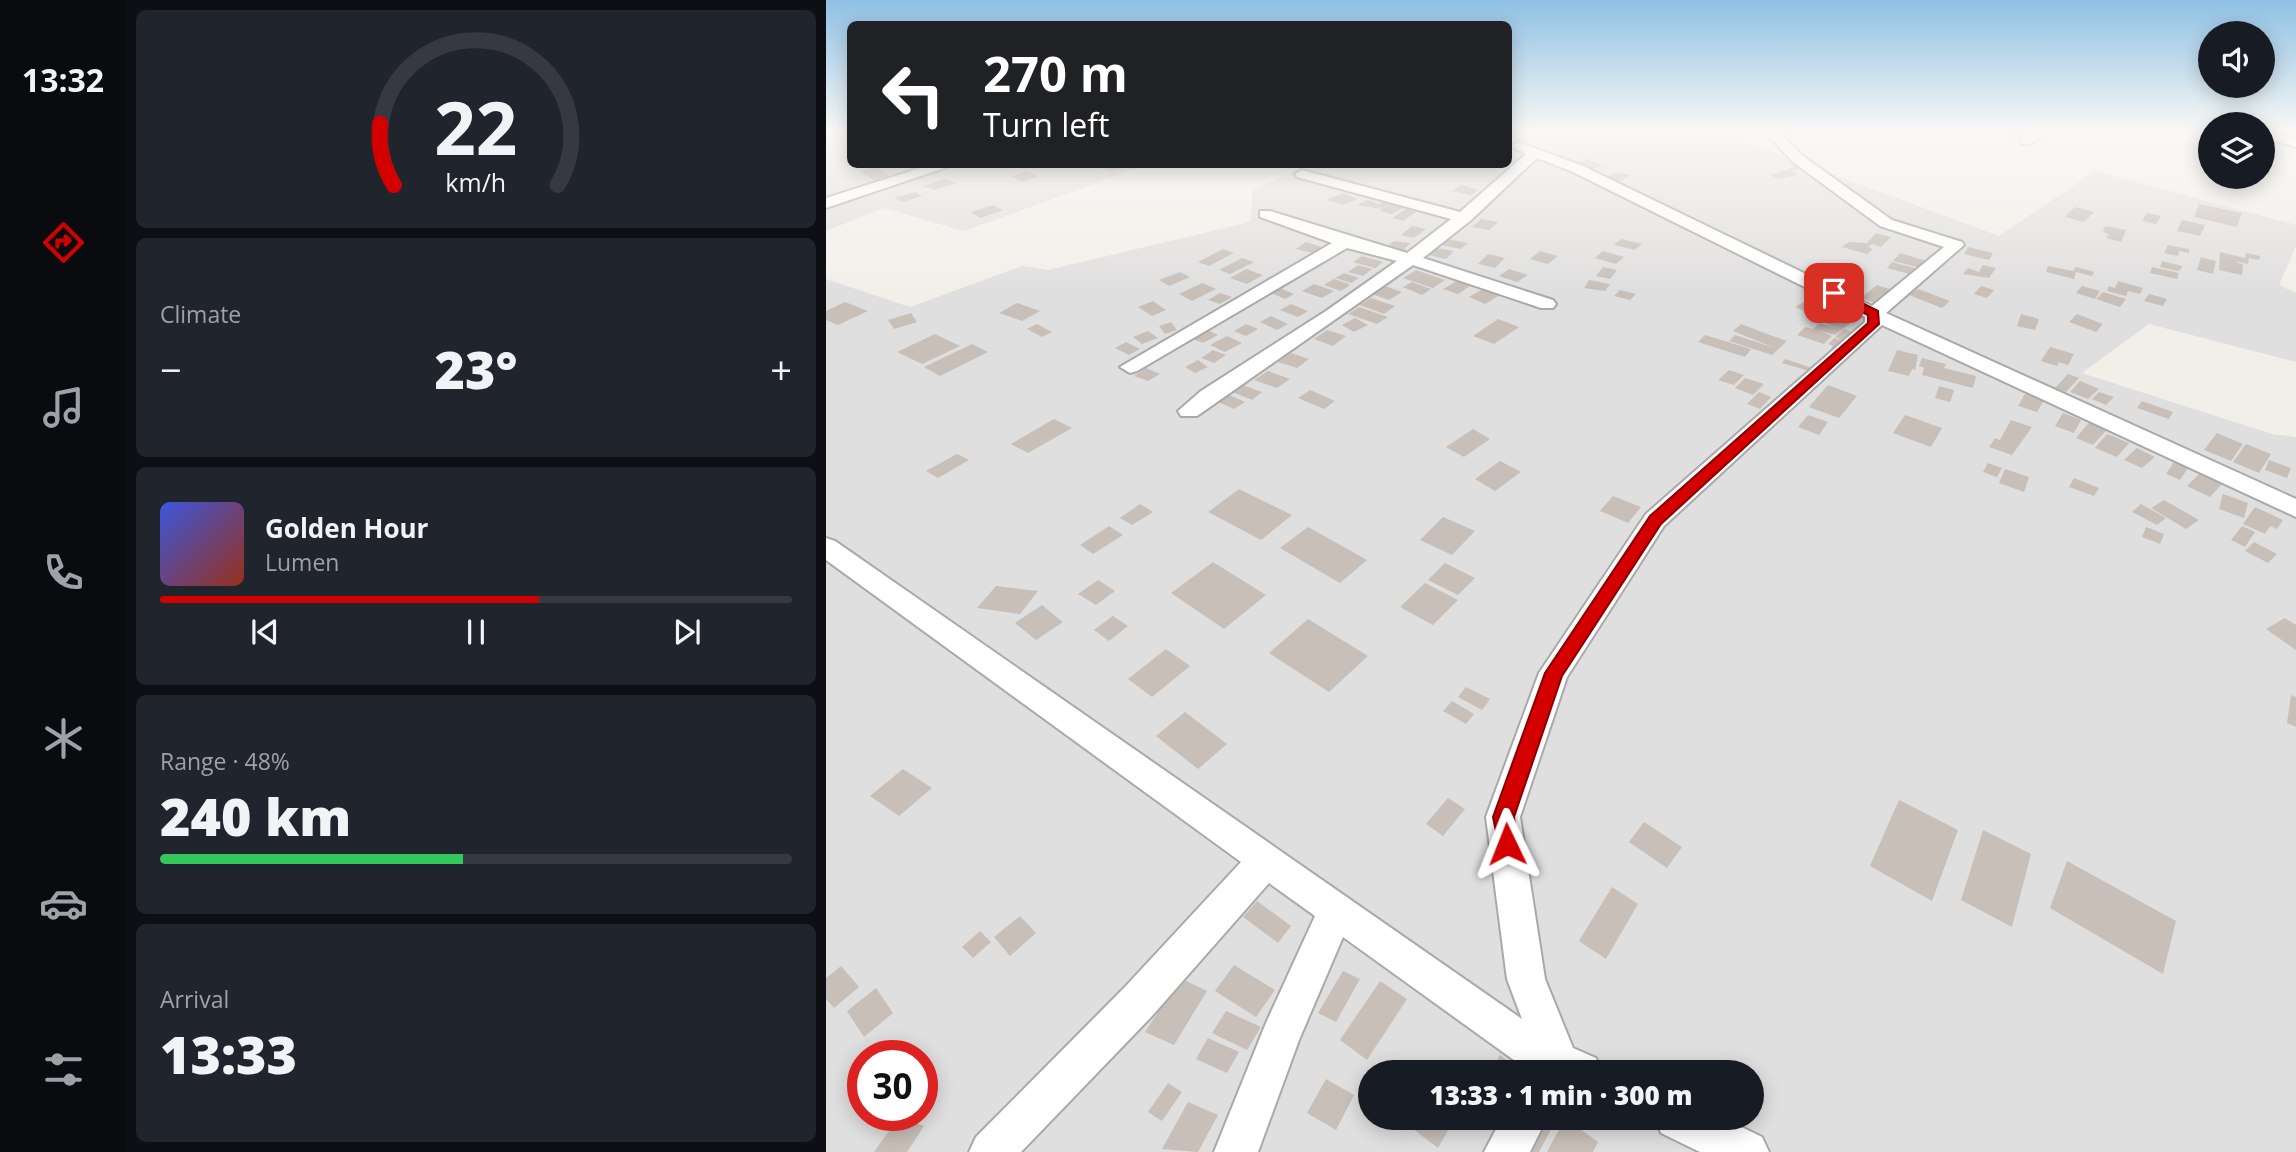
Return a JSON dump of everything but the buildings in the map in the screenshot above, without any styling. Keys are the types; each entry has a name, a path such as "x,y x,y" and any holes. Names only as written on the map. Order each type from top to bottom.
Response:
{"street":[{"path":"826,204 888,184"},
{"path":"1334,184 1464,218"},
{"path":"1189,411 1353,302 1464,218 1495,184"},
{"path":"1608,184 1874,313 2296,509"},
{"path":"1832,184 1886,223 1956,245 1874,313"},
{"path":"1265,214 1345,242 1410,257 1547,304"},
{"path":"1130,367 1345,242"},
{"path":"1560,1060 1526,979 1503,817 1554,673 1655,520 1874,324 1874,313"},
{"path":"826,547 1549,1060"},
{"path":"991,1152 1138,1002 1266,860"},
{"path":"1236,1152 1280,1037 1336,909"},
{"path":"1506,1152 1519,1130"},
{"path":"1701,1130 1747,1152"}],"shaded area":[{"path":"826,184 1094,184 964,231 884,208 826,231"},
{"path":"1266,184 1858,184 1999,236 2076,184 2142,184 2296,225 2296,246 2279,285 2296,293 2296,362 2149,324 2082,373 2272,434 2296,437 2296,1152 826,1152 826,279 910,307 1022,266 1048,270 1250,222 1253,190"}],"route":[{"path":"1507,844 1503,817 1554,673 1655,520 1874,324 1874,313 1834,293"}]}
